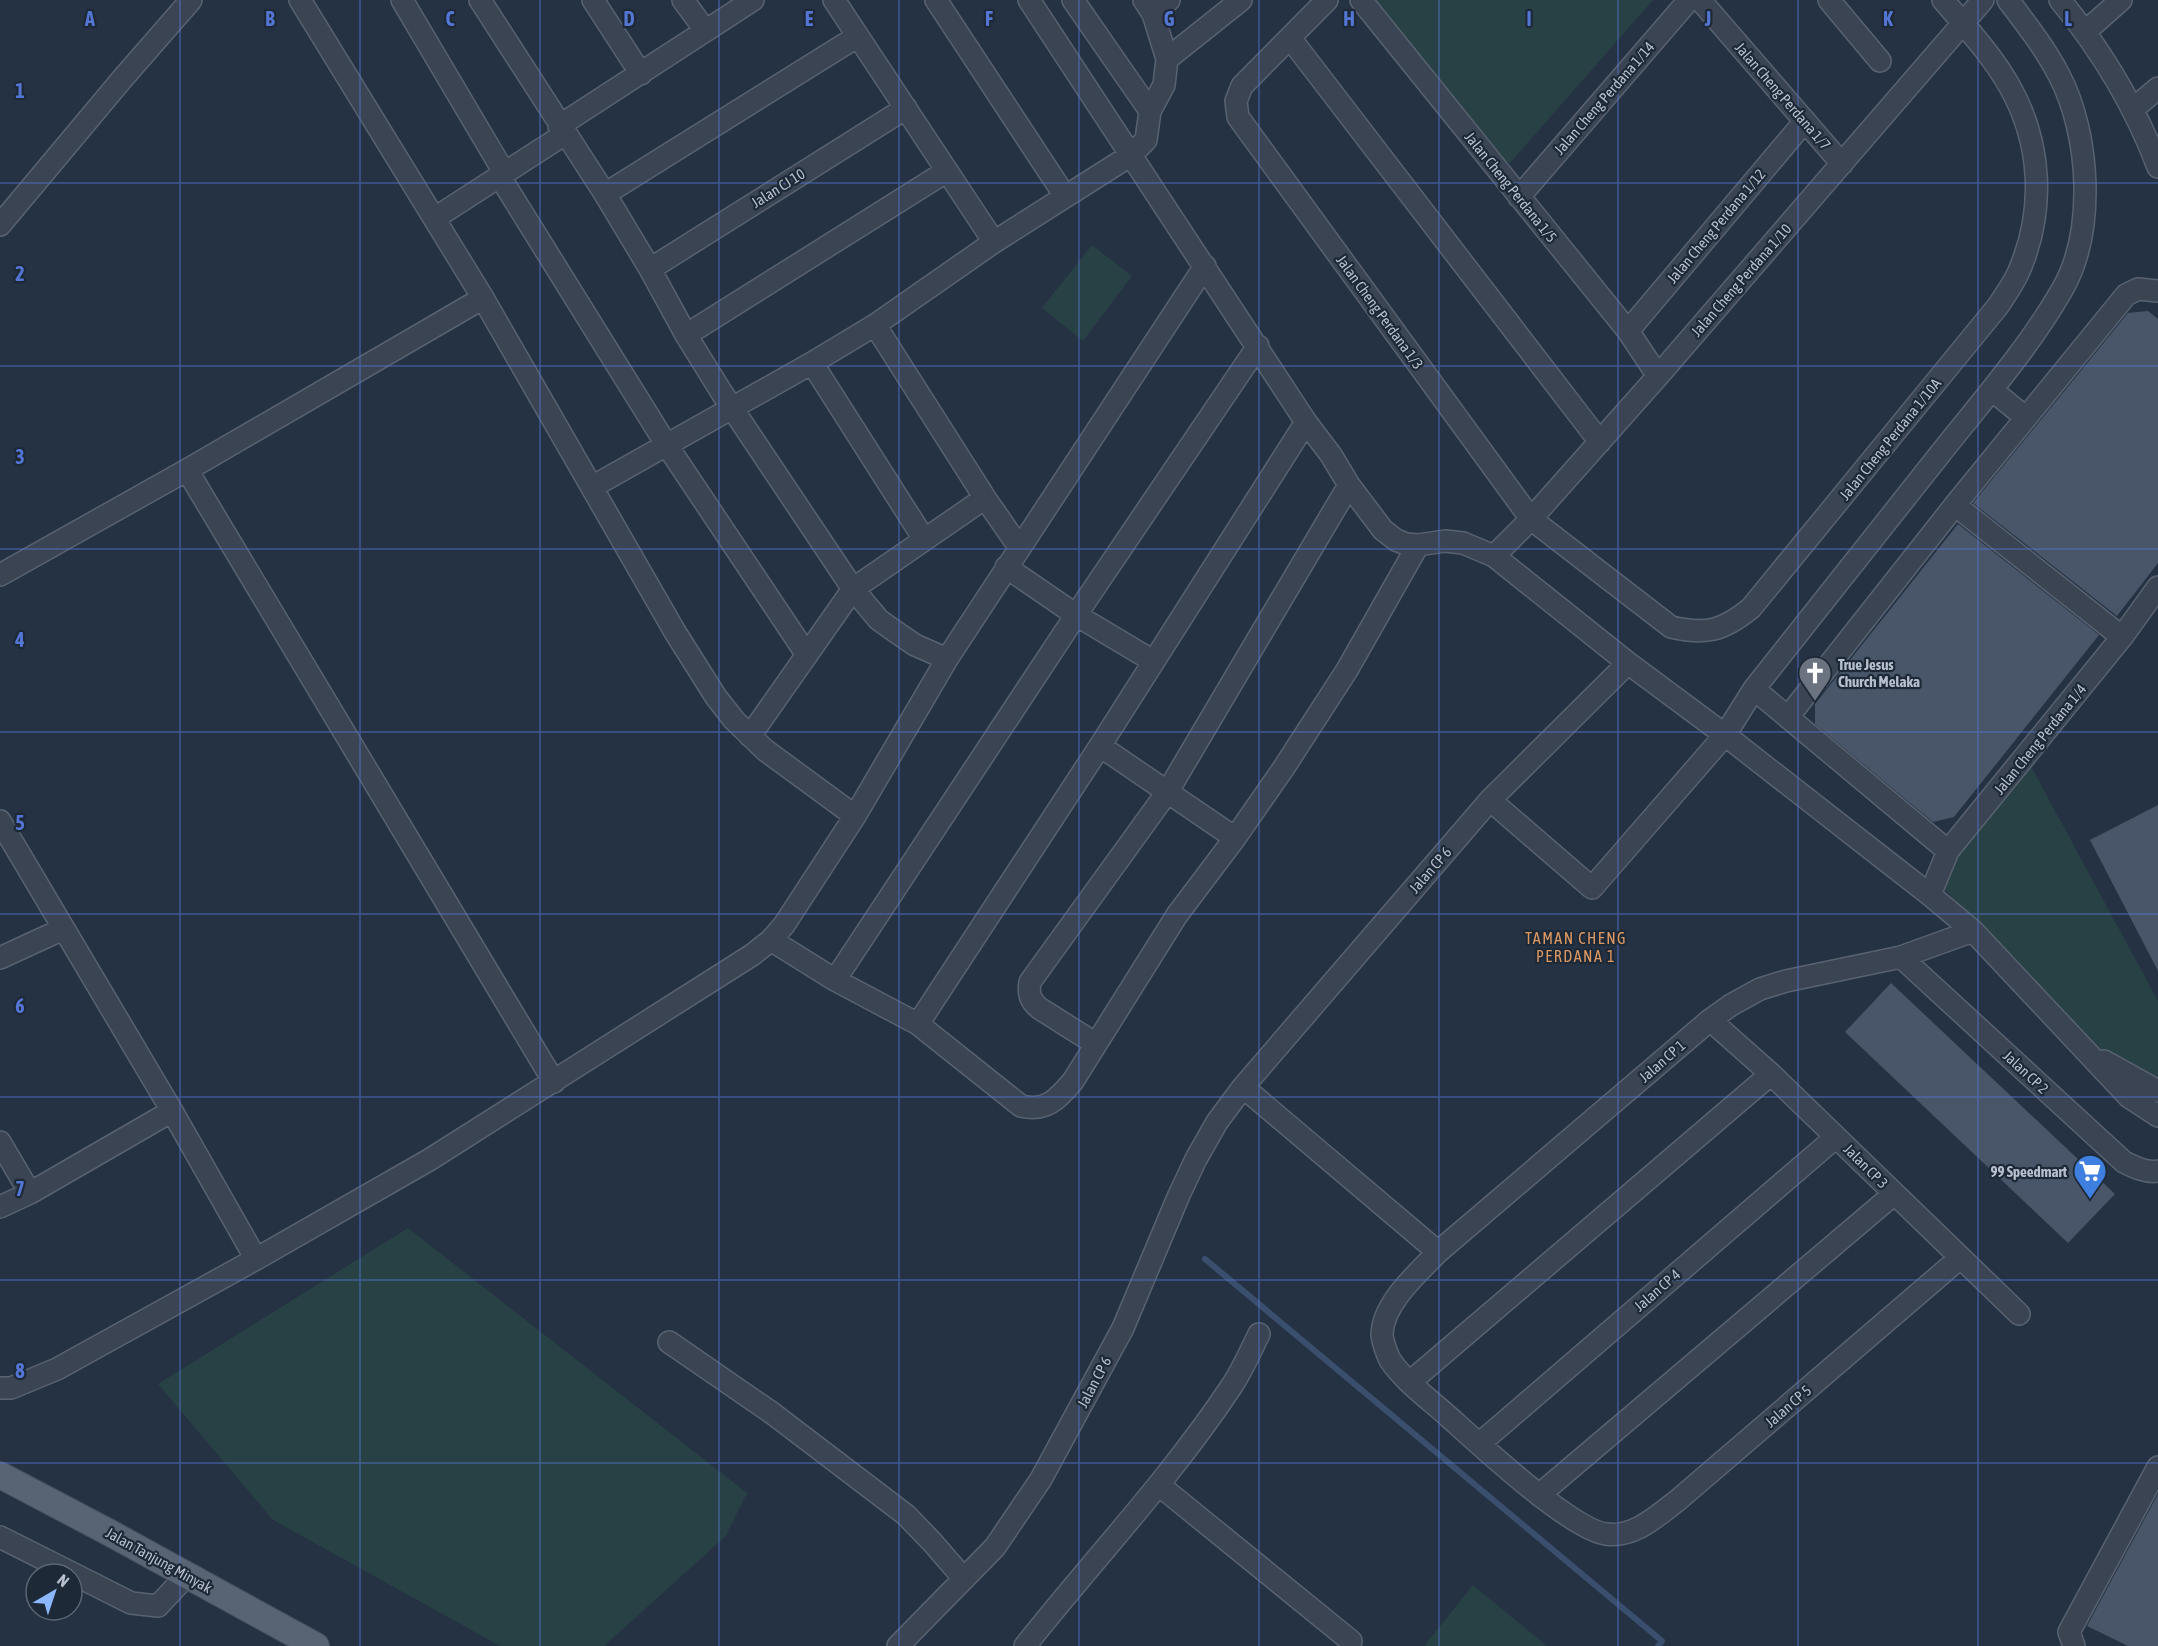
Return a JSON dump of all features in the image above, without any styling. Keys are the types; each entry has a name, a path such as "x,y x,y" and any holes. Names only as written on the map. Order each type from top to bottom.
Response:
{"main road":[{"name":"Jalan Tanjung Minyak","path":"0,1476 316,1646"}],"street":[{"path":"0,225 190,0"},
{"path":"300,0 483,298 716,697 750,736 782,764 855,816"},
{"path":"402,0 503,175 666,444 807,655"},
{"path":"480,0 604,194 731,408 864,605 879,620 915,645 947,658"},
{"path":"593,0 641,74"},
{"path":"683,0 705,30"},
{"path":"435,218 503,175 641,74 753,0"},
{"path":"834,0 994,242"},
{"path":"936,0 1065,196"},
{"path":"1029,0 1306,422 1383,530 1396,540 1418,545 1445,541 1463,543 1494,556 1628,663 1725,735 1930,895 1973,931 2129,1097 2158,1116"},
{"path":"1073,0 1150,111"},
{"path":"592,487 875,325 994,242 1131,155 1146,140 1150,111 1164,85 1167,59 1148,7 1169,0"},
{"path":"1167,59 1241,0"},
{"path":"1327,0 1290,38 1600,442"},
{"name":"Jalan Cheng Perdana 1/5","path":"1360,0 1628,331 1659,376"},
{"name":"Jalan Cheng Perdana 1/14","path":"1519,196 1689,0"},
{"name":"Jalan Cheng Perdana 1/7","path":"1700,0 1842,164"},
{"path":"1829,0 1881,61"},
{"name":"Jalan Cheng Perdana 1/10A","path":"1531,519 1671,627 1706,632 1723,628 1751,608 1998,306 2019,273 2033,230 2038,191 2033,154 2025,118 2009,86 1943,0"},
{"name":"Jalan Cheng Perdana 1/10","path":"1494,556 1531,519 1659,376 1983,0"},
{"path":"1490,800 1592,888 1725,735 1754,689 1992,390 2063,288 2078,250 2084,211 2084,166 2076,120 2060,76 2037,38 2008,0"},
{"path":"2060,0 2086,31 2133,109 2158,167"},
{"path":"2086,31 2121,0"},
{"path":"604,194 858,36"},
{"name":"Jalan Cheng Perdana 1/3","path":"1290,38 1242,86 1236,101 1238,117 1531,519"},
{"path":"2133,109 2158,88"},
{"name":"Jalan CJ 10","path":"650,269 906,108"},
{"name":"Jalan Cheng Perdana 1/12","path":"1628,331 1805,121"},
{"path":"686,335 947,171"},
{"path":"0,1388 19,1385 57,1369 429,1160 742,962 771,940 784,925 855,816 947,658 1205,266"},
{"path":"1788,717 1955,505 2126,295 2138,289 2158,291"},
{"path":"0,575 187,470 483,298"},
{"path":"875,325 1019,548"},
{"path":"835,980 1076,615 1258,346"},
{"path":"812,363 924,539"},
{"path":"1992,390 2025,418"},
{"path":"918,1024 1100,746 1306,422"},
{"path":"187,470 554,1082"},
{"path":"1096,1044 1031,1001 1028,992 1030,982 1168,791 1349,485"},
{"path":"750,736 853,589 985,498"},
{"path":"1955,505 2122,637"},
{"path":"771,940 835,980 918,1024 1021,1106 1034,1109 1049,1104 1062,1095 1073,1082 1177,915 1283,769 1347,670 1418,545"},
{"path":"1006,567 1076,615 1153,661"},
{"name":"Jalan Cheng Perdana 1/4","path":"1930,895 1948,851 2122,637 2158,587"},
{"name":"Jalan CP 6","path":"898,1646 995,1547 1041,1479 1123,1328 1179,1195 1217,1122 1243,1087 1490,800 1628,663"},
{"path":"1754,689 1948,851"},
{"path":"1100,746 1235,838"},
{"path":"0,821 172,1111 256,1259"},
{"path":"0,958 63,929"},
{"name":"Jalan CP 1","path":"1605,1534 1580,1523 1539,1495 1410,1382 1389,1358 1382,1335 1387,1315 1404,1287 1438,1252 1710,1020 1731,1005 1760,989 1786,981 1901,957 1973,931"},
{"name":"Jalan CP 2","path":"1901,957 2124,1162 2138,1169 2158,1171"},
{"name":"Jalan CP 3","path":"1710,1020 1771,1074 2019,1314"},
{"path":"2088,1052 2158,1091"},
{"path":"1410,1382 1771,1074"},
{"path":"1243,1087 1438,1252"},
{"path":"0,1207 172,1111"},
{"name":"Jalan CP 4","path":"1479,1444 1836,1137"},
{"path":"0,1142 30,1192"},
{"path":"1539,1495 1894,1194"},
{"name":"Jalan CP 5","path":"1605,1534 1629,1533 1653,1520 1960,1258"},
{"path":"1024,1646 1159,1485 1231,1386 1259,1335"},
{"path":"669,1342 772,1413 906,1515 964,1579"},
{"path":"2074,1646 2069,1632 2158,1467"},
{"path":"1159,1485 1351,1641"},
{"path":"0,1537 131,1603 158,1606 187,1575"}],"green space":[{"path":"1376,0 1653,0 1510,163 1491,159"},
{"path":"1092,245 1132,276 1083,341 1042,308"},
{"path":"2027,759 2158,1001 2158,1086 2106,1061 1932,876"},
{"path":"408,1228 747,1493 726,1536 604,1646 500,1646 273,1520 158,1384"},
{"path":"1473,1585 1547,1646 1424,1646"}],"building":[{"path":"2148,311 2158,319 2158,563 2117,616 1973,503 2128,313"},
{"path":"1958,524 2099,635 1954,817 1933,822 1815,724 1815,704"},
{"path":"2158,805 2158,971 2090,840"},
{"path":"1891,983 2115,1194 2068,1243 1845,1032"},
{"path":"2158,1494 2158,1646 2128,1646 2087,1626"}],"waterway":[{"path":"1205,1259 1662,1641 1658,1646"}],"place":[{"name":"True Jesus Church Melaka","path":"1815,702"},
{"name":"99 Speedmart","path":"2090,1200"}],"district":[{"name":"TAMAN CHENG PERDANA 1","path":"1576,947"}]}
